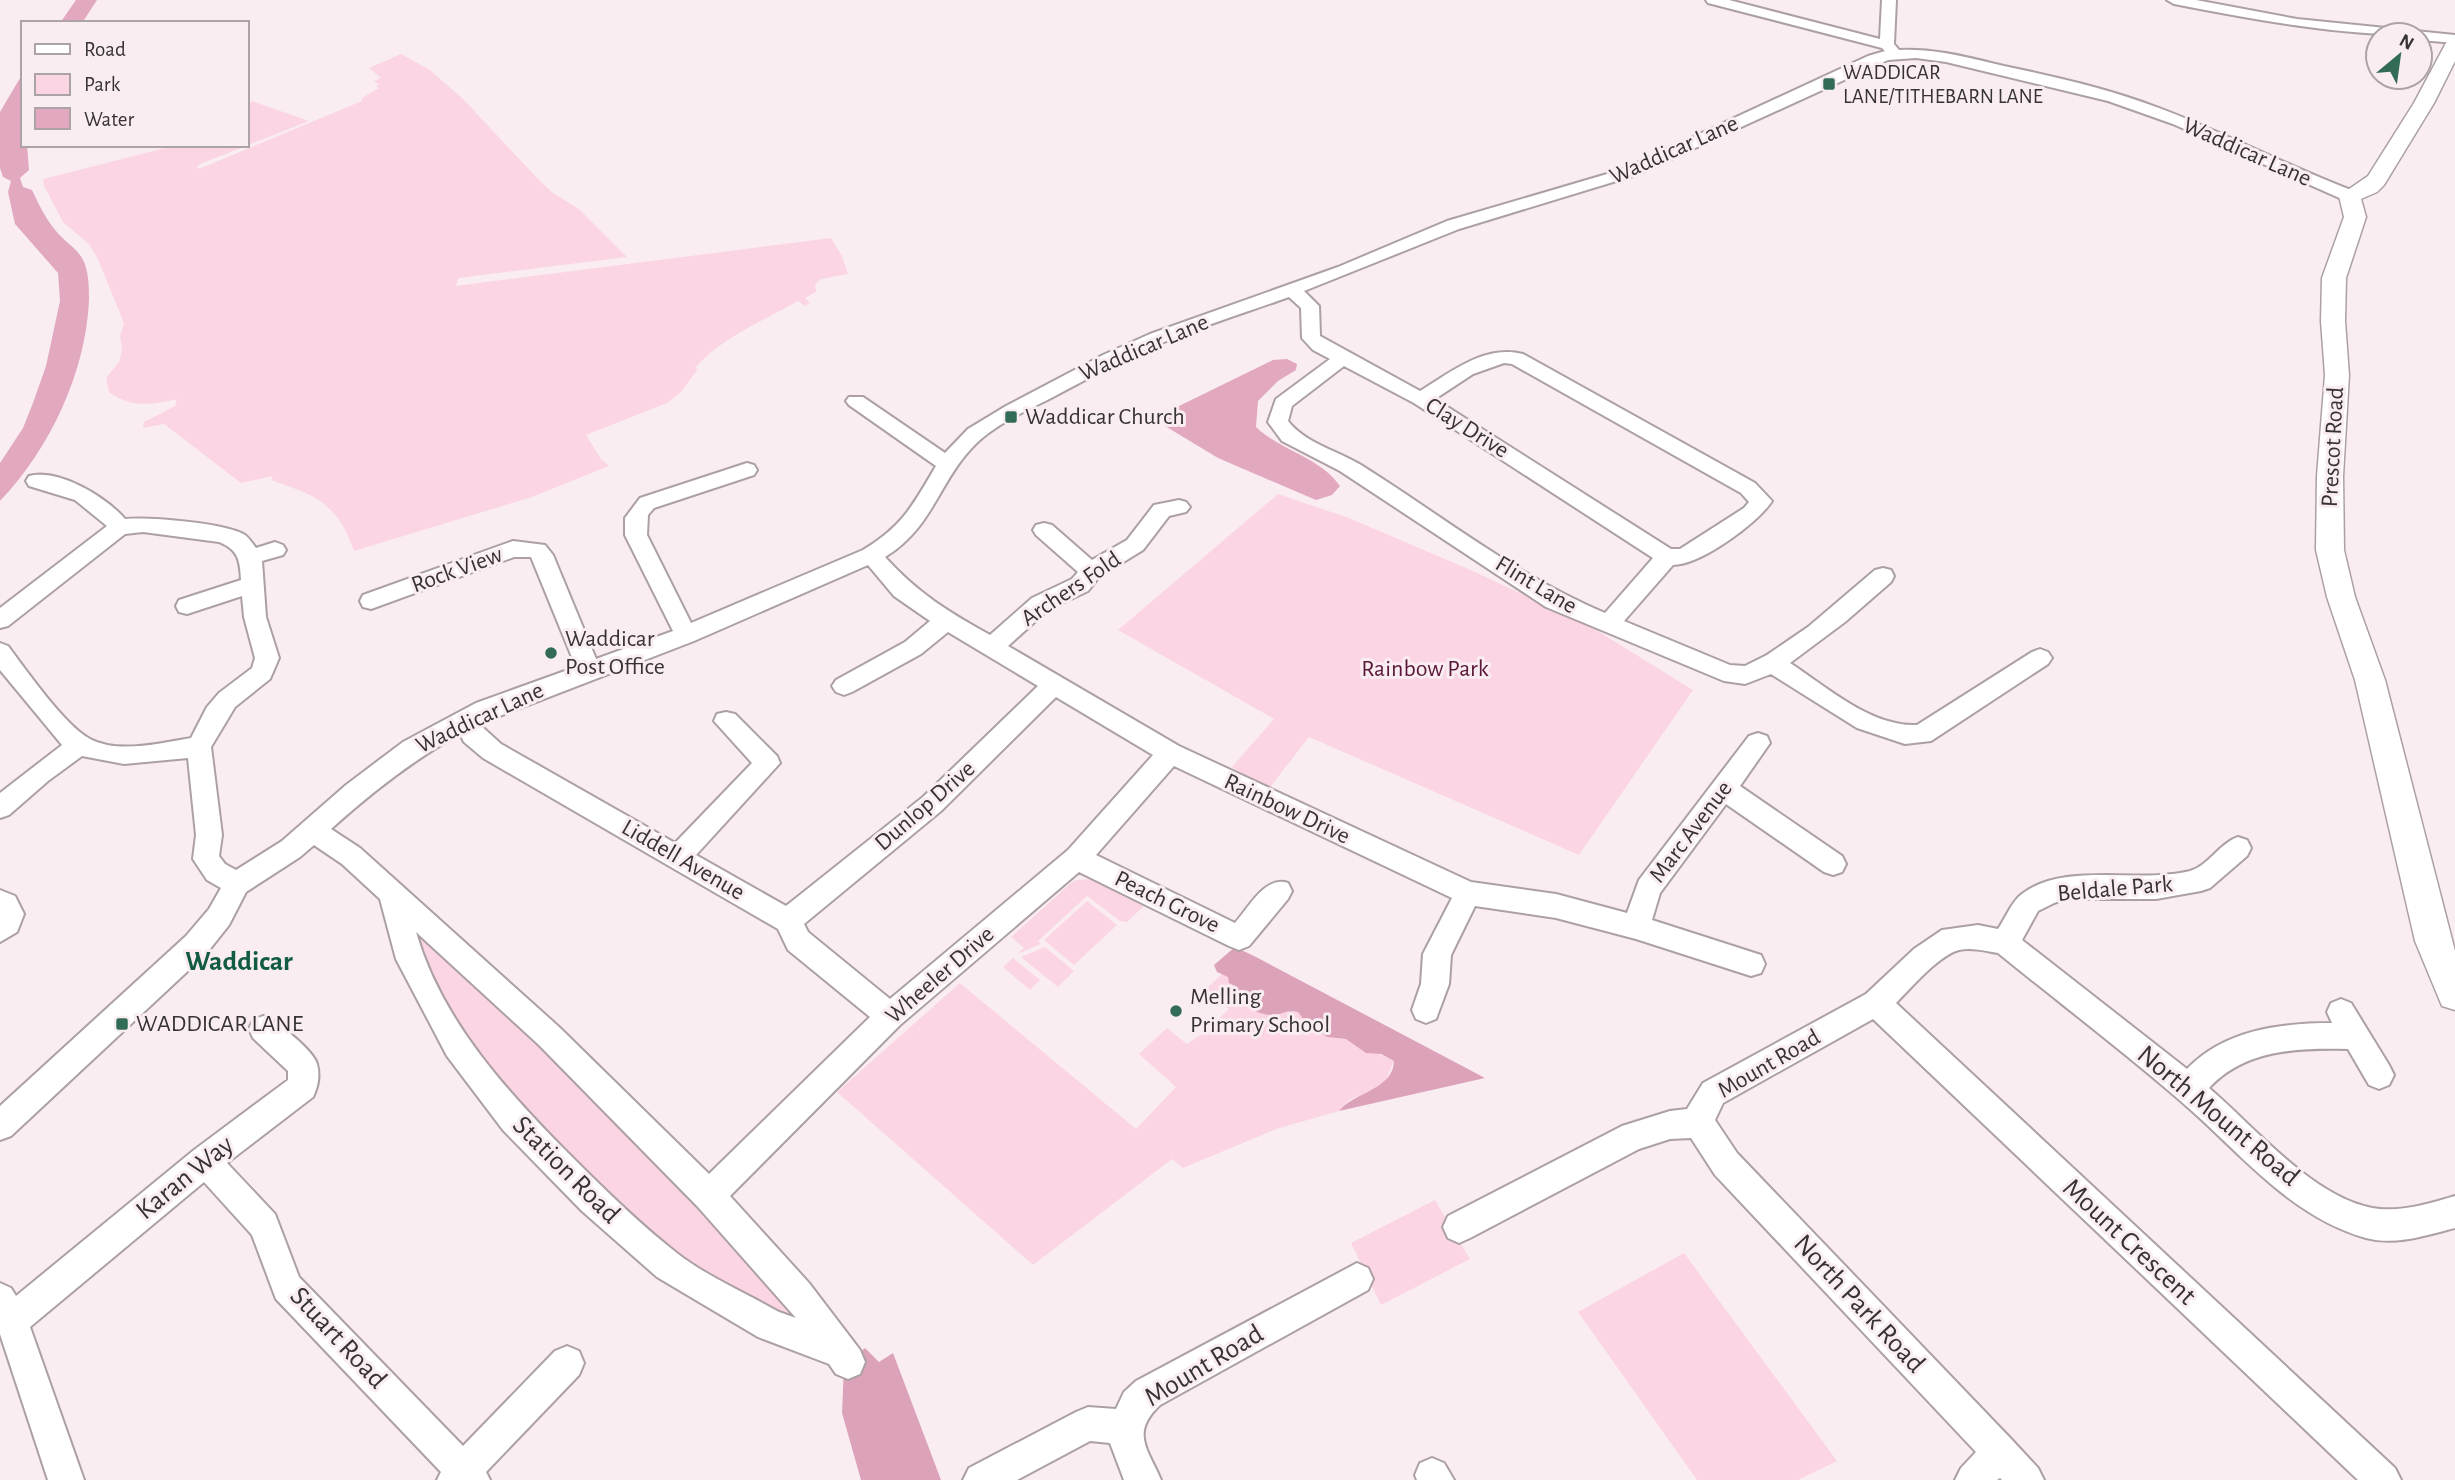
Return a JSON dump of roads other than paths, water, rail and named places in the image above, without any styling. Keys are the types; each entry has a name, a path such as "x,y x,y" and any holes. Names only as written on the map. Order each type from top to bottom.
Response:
{"main road":[{"path":"2350,195 2369,187 2376,180 2424,103 2455,41"},
{"name":"Prescot Road","path":"2350,195 2355,217 2334,278 2333,321 2337,375 2330,476 2330,551 2341,597 2370,680 2433,941 2455,994"}],"street":[{"path":"1713,0 1891,49 1889,0"},
{"path":"2174,0 2298,23 2455,41"},
{"name":"Waddicar Lane","path":"0,1126 196,945 219,917 237,884 291,849 382,770 412,749 465,720 686,635 871,555 891,543 916,519 947,464 975,434 1088,370 1157,338 1344,271 1452,225 1630,172 1891,49 1970,63 2133,104 2185,123 2314,183 2350,195"},
{"name":"Clay Drive","path":"1292,290 1310,306 1311,338 1421,399 1667,557"},
{"path":"1421,399 1488,360 1502,355 1516,358 1748,488 1760,501 1752,513 1684,557 1667,557 1608,624"},
{"name":"Flint Lane","path":"1343,358 1283,403 1278,422 1289,436 1347,466 1554,601 1724,672 1746,676 1772,663 1844,612 1883,576"},
{"path":"856,401 947,464"},
{"path":"686,635 636,535 634,523 638,510 647,503 747,470"},
{"path":"36,481 67,486 109,513 120,527"},
{"name":"Archers Fold","path":"993,646 1040,604 1080,585 1091,570 1135,545 1162,510 1179,507"},
{"path":"0,620 120,527 144,524 238,541 251,557 256,617 267,658 262,673 227,700 216,714 199,747 209,835 206,859 216,872 237,884"},
{"path":"1044,530 1091,570"},
{"name":"Rock View","path":"371,601 513,549 537,550 542,555 589,671"},
{"path":"251,557 275,550"},
{"name":"Rainbow Drive","path":"871,555 902,590 947,620 1170,752 1468,893 1556,906 1636,927 1751,964"},
{"path":"187,606 252,585"},
{"path":"844,686 913,648 947,620"},
{"path":"0,653 10,687 78,746 108,754 146,754 199,747"},
{"path":"1772,663 1880,730 1913,736 1922,734 2040,658"},
{"name":"Dunlop Drive","path":"788,921 932,804 1055,684"},
{"name":"Liddell Avenue","path":"465,720 473,735 492,751 788,921 798,941 890,1016"},
{"path":"679,856 768,763 726,721"},
{"name":"Marc Avenue","path":"1636,927 1648,888 1758,743"},
{"path":"0,808 39,774 78,746"},
{"name":"Wheeler Drive","path":"709,1196 890,1016 1077,858 1170,752"},
{"path":"1723,788 1833,864"},
{"name":"Station Road","path":"314,831 351,856 549,1036 709,1196 798,1294 844,1356 770,1325 668,1266 593,1200 514,1120 457,1047 410,959 392,895"},
{"name":"Beldale Park","path":"2005,943 2029,902 2047,893 2065,888 2156,888 2201,880 2238,848"},
{"name":"Peach Grove","path":"1077,858 1239,938 1279,891"},
{"path":"1426,1010 1435,985 1437,954 1468,893"},
{"path":"0,902 6,904 11,914 7,924 0,930"},
{"name":"Mount Road","path":"1459,1227 1633,1136 1670,1125 1699,1123 1702,1108 1713,1093 1876,1003 1924,958 1952,939 1978,937 2005,943"},
{"name":"North Mount Road","path":"2005,943 2189,1089 2322,1204 2367,1222 2404,1226 2455,1212"},
{"name":"Mount Crescent","path":"1876,1003 2383,1480"},
{"path":"2189,1089 2213,1065 2242,1050 2292,1035 2348,1024 2379,1075"},
{"name":"Karan Way","path":"6,1310 303,1087 303,1065 263,1029"},
{"name":"North Park Road","path":"1699,1123 1726,1164 2026,1480"},
{"name":"Stuart Road","path":"205,1161 264,1225 287,1288 464,1477"},
{"name":"Mount Road","path":"981,1480 1088,1424 1125,1427 1136,1404 1148,1393 1357,1279"},
{"path":"770,1325 798,1294"},
{"path":"6,1310 66,1480"},
{"path":"464,1477 567,1363"},
{"path":"1125,1427 1128,1451 1143,1480"},
{"path":"1973,1480 2000,1452"}],"water":[{"path":"76,0 97,0 83,21 61,21"},
{"path":"21,76 21,147 27,147 29,170 20,178 23,187 32,190 52,226 82,258 89,284 89,300 81,354 62,408 35,458 0,501 0,463 23,428 33,403 46,366 60,301 58,273 15,224 8,192 11,181 3,177 0,168 0,112"},
{"path":"1287,359 1297,364 1296,370 1278,381 1258,401 1256,427 1322,468 1340,486 1332,495 1316,500 1218,458 1165,426 1163,417 1177,407 1273,360"}],"place":[{"name":"WADDICAR LANE/TITHEBARN LANE","path":"1829,84"},
{"name":"Waddicar Church","path":"1011,417"},
{"name":"Waddicar Post Office","path":"551,653"},
{"name":"Melling Primary School","path":"1176,1011"},
{"name":"WADDICAR LANE","path":"122,1024"}],"district":[{"name":"Waddicar","path":"239,962"}],"park label":[{"name":"Rainbow Park","path":"1425,669"}]}
